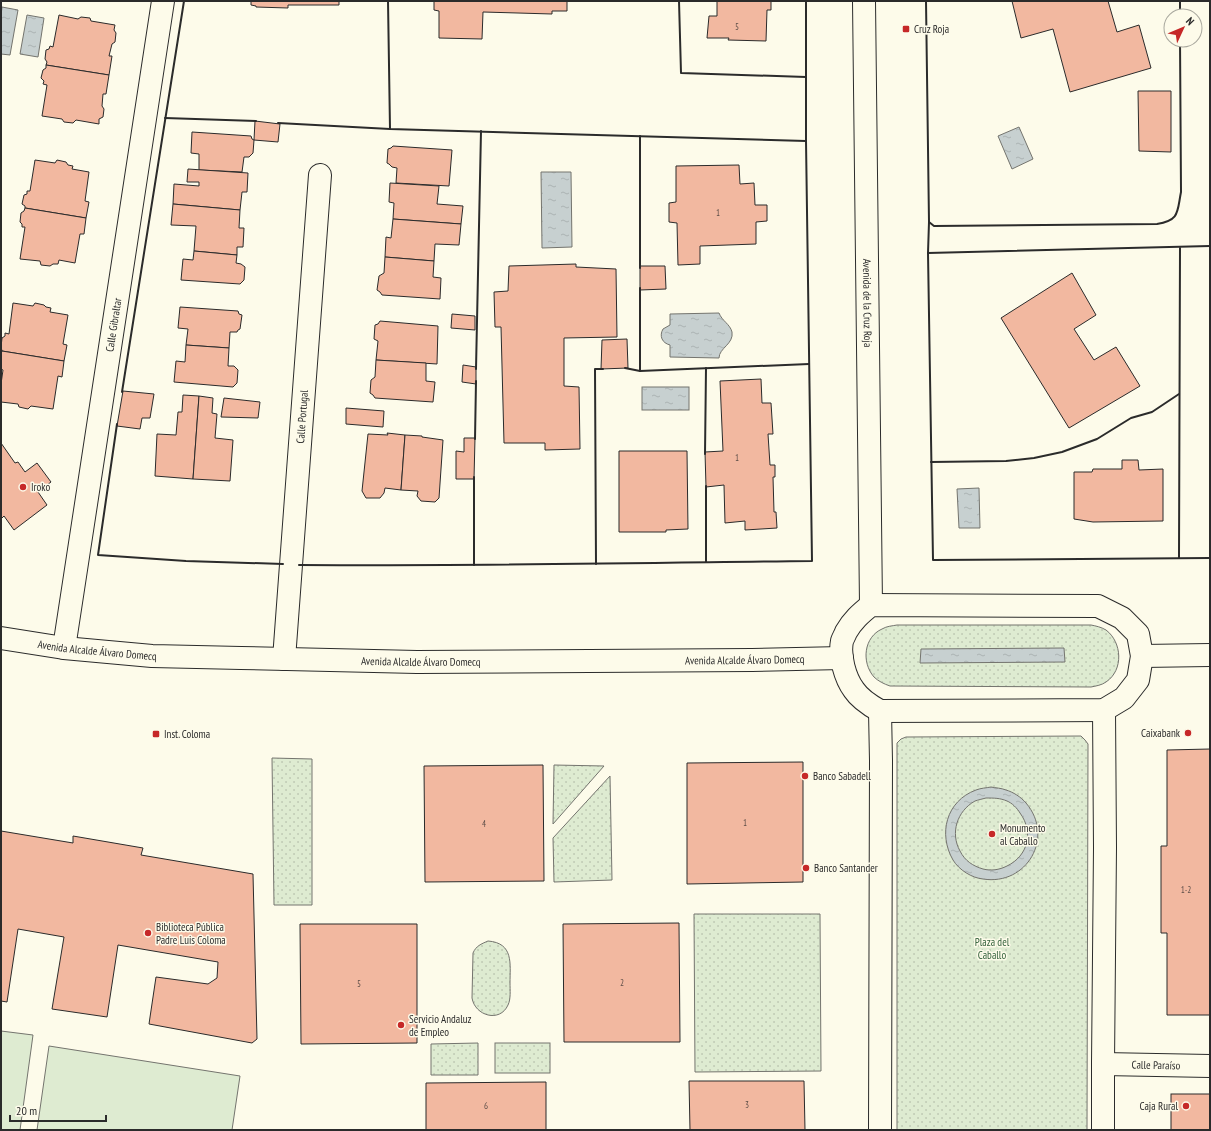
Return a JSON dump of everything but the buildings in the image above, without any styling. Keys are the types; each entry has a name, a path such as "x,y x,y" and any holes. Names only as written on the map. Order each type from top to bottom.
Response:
{"main road":[{"name":"Calle Gibraltar","path":"64,648 164,1"},
{"name":"Avenida de la Cruz Roja","path":"864,1 870,605"},
{"name":"Calle Portugal","path":"284,659 320,176"},
{"path":"870,605 1098,606 1122,618 1138,634 1142,656 1138,680 1124,698 1104,710 880,712 866,703 854,691 845,674 842,658 842,640 858,615 870,605"},
{"name":"Avenida Alcalde Álvaro Domecq","path":"1,638 64,648 152,656 425,662 842,658"},
{"path":"1142,656 1210,655"},
{"path":"1103,1130 1105,847 1104,710"},
{"path":"880,712 880,1130"},
{"name":"Calle Paraíso","path":"1103,1064 1210,1066"}],"green space":[{"path":"897,625 1091,625 1106,630 1111,635 1118,649 1118,663 1112,677 1101,685 1091,687 890,686 877,680 870,671 867,664 866,650 871,638 876,633 886,627"},
{"name":"Plaza del Caballo","path":"1081,736 1088,744 1087,1130 897,1130 897,743 906,737"},
{"path":"272,758 312,759 312,905 274,905"},
{"path":"554,765 604,766 553,824"},
{"path":"610,776 612,880 554,882 553,838"},
{"path":"694,914 820,914 821,1071 695,1072"},
{"path":"488,941 502,946 509,956 510,962 509,1003 504,1011 494,1015 483,1013 474,1004 472,998 473,953 477,947"},
{"path":"1,1031 33,1035 20,1130 1,1130"},
{"path":"478,1043 478,1075 431,1075 431,1044"},
{"path":"495,1043 550,1043 550,1073 495,1073"},
{"path":"49,1046 240,1076 232,1130 37,1130"}],"water":[{"path":"2,7 18,10 10,55 1,54"},
{"path":"27,15 44,18 38,57 20,54"},
{"path":"1019,127 1033,159 1012,169 998,136"},
{"path":"541,172 571,172 572,247 542,248"},
{"path":"719,313 731,329 732,336 729,343 721,351 719,358 670,357 670,345 663,341 661,334 663,329 670,325 670,314"},
{"path":"642,387 689,387 689,410 642,410"},
{"path":"979,488 980,528 959,528 957,489"},
{"path":"1064,648 1065,662 920,663 921,649"},
{"path":"991,787 1009,791 1017,795 1026,803 1034,816 1038,830 1037,844 1032,856 1024,867 1012,875 999,879 983,879 970,875 962,870 953,860 948,850 946,829 952,810 958,802 966,795 976,790","holes":["986,798 997,798 1009,802 1014,806 1024,820 1028,835 1024,850 1014,862 1007,866 992,870 979,868 967,860 960,851 956,837 957,823 964,810 975,801"]}],"wall":[{"path":"122,392 184,1"},
{"path":"388,1 390,129"},
{"path":"679,1 681,73 806,77"},
{"path":"299,565 491,565 812,561 806,141 806,1"},
{"path":"926,1 933,560 1210,558"},
{"path":"1180,1 1180,8"},
{"path":"929,222 934,226 1157,224 1170,220 1174,217 1178,210 1181,192 1180,48"},
{"path":"165,118 256,121"},
{"path":"278,123 390,129 806,141"},
{"path":"476,369 481,131"},
{"path":"640,136 640,268"},
{"path":"928,253 1210,246"},
{"path":"1179,558 1180,248"},
{"path":"640,288 640,371"},
{"path":"625,368 640,371 809,364"},
{"path":"705,454 706,368"},
{"path":"596,564 595,369 603,369"},
{"path":"475,439 476,381"},
{"path":"931,462 1006,461 1034,458 1062,452 1097,439 1131,418 1152,412 1179,394"},
{"path":"117,424 98,555 186,561 283,564"},
{"path":"474,477 474,565"},
{"path":"706,486 706,562"}],"place":[{"name":"Cruz Roja","path":"906,29"},
{"name":"Iroko","path":"23,487"},
{"name":"Caixabank","path":"1188,733"},
{"name":"Inst. Coloma","path":"156,734"},
{"name":"Banco Sabadell","path":"805,776"},
{"name":"Monumento al Caballo","path":"992,834"},
{"name":"Banco Santander","path":"806,868"},
{"name":"Biblioteca Pública Padre Luis Coloma","path":"148,933"},
{"name":"Servicio Andaluz de Empleo","path":"401,1025"},
{"name":"Caja Rural","path":"1186,1106"}]}
